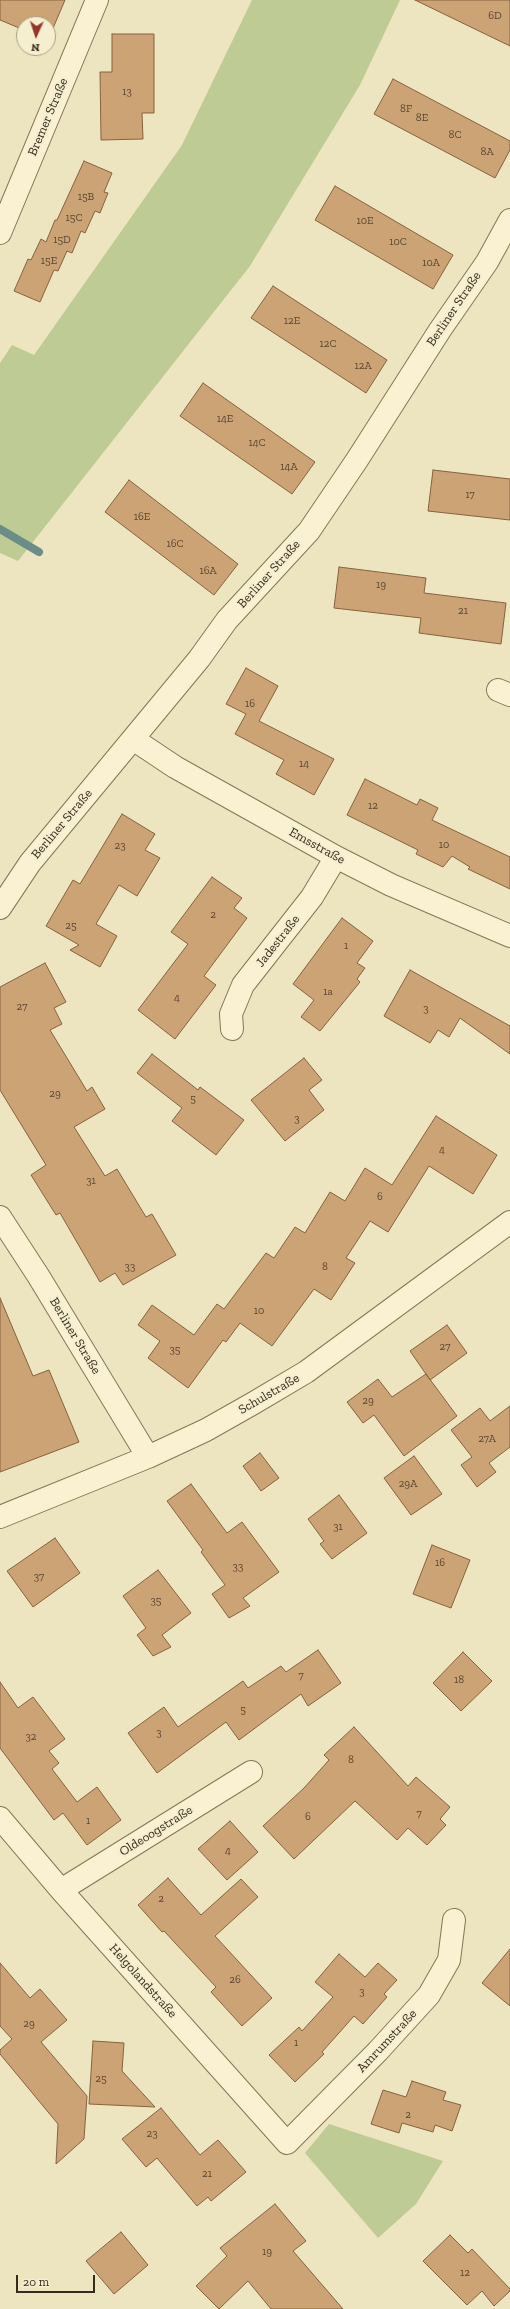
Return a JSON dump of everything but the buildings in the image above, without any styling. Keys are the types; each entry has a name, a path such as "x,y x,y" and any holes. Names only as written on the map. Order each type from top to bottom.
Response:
{"street":[{"name":"Bremer Straße","path":"0,233 97,0"},
{"name":"Berliner Straße","path":"0,908 30,863 133,739 227,620 309,531 357,460 440,330 487,262 510,220"},
{"name":"Emsstraße","path":"133,739 175,767 336,857 398,888 510,936"},
{"name":"Jadestraße","path":"232,1029 231,1014 244,985 312,897 336,857"},
{"name":"Berliner Straße","path":"0,1217 39,1277 148,1457"},
{"name":"Schulstraße","path":"0,1517 148,1457 206,1430 306,1372 510,1222"},
{"name":"Oldeoogstraße","path":"61,1890 251,1772"},
{"name":"Helgolandstraße","path":"0,1818 61,1890 287,2143"},
{"name":"Amrumstraße","path":"287,2143 378,2051 429,1995 449,1960 454,1920"}],"green space":[{"path":"252,0 400,0 360,85 250,266 18,561 0,553 0,363 12,345 34,355 182,145"},
{"path":"329,2124 443,2161 416,2204 378,2238 305,2153"}],"waterway":[{"path":"0,529 39,552"}]}
